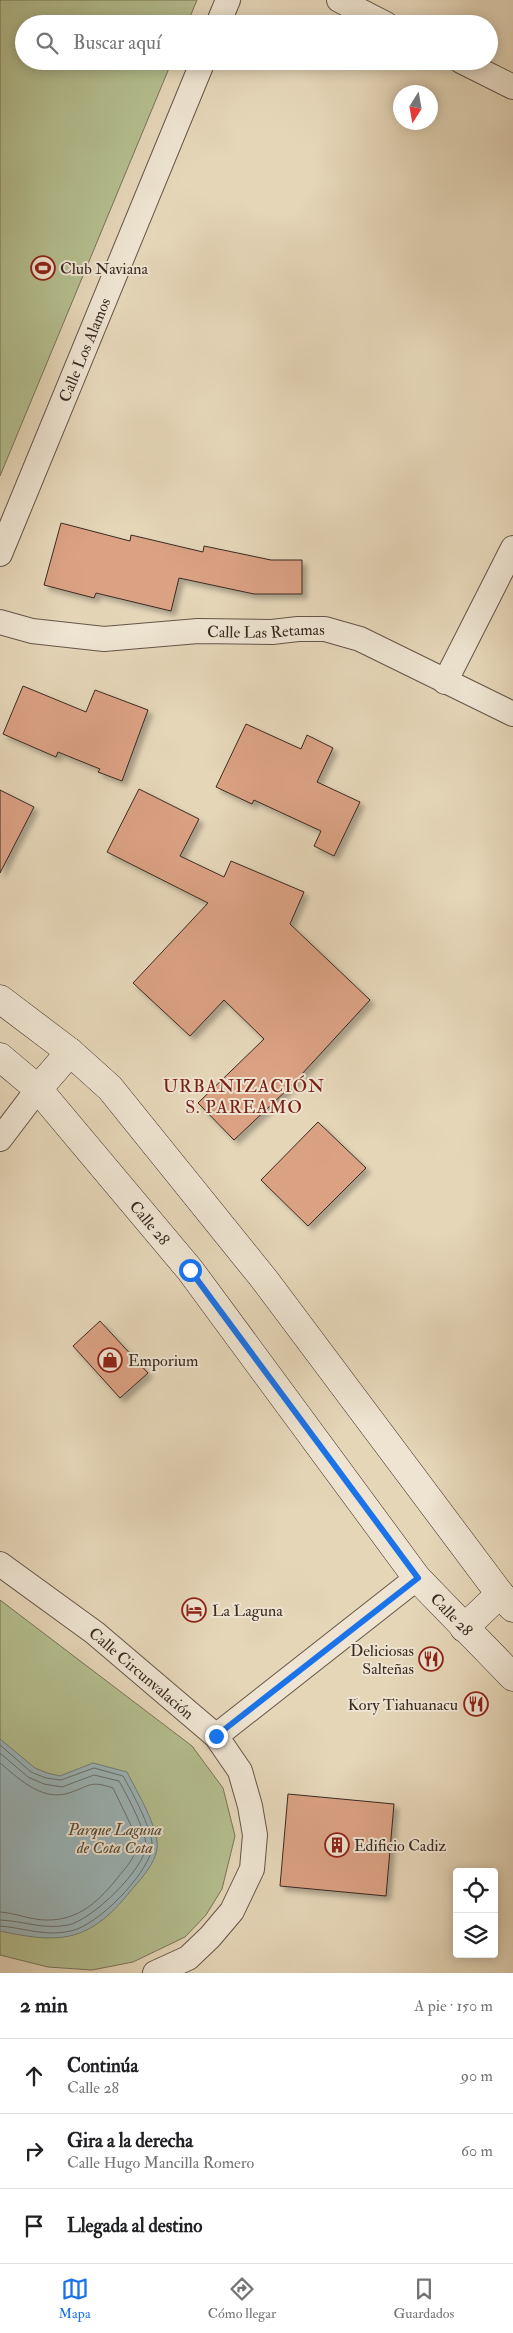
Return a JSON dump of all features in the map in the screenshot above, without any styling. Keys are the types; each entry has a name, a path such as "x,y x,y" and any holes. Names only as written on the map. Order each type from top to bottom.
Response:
{"main road":[{"path":"0,999 70,1052 110,1088 258,1271 507,1601 464,1628"},
{"path":"38,1090 70,1052"},
{"name":"Calle 28","path":"0,1057 38,1090 190,1270 418,1578 513,1677"}],"street":[{"path":"222,15 228,0"},
{"path":"339,0 368,15"},
{"name":"Calle Los Alamos","path":"0,554 199,70"},
{"path":"479,70 513,87"},
{"path":"445,682 513,548"},
{"name":"Calle Las Retamas","path":"0,622 32,631 104,639 198,631 325,630 360,639 513,714"},
{"path":"0,1138 38,1090"},
{"name":"Calle Circunvalación","path":"0,1564 95,1633 216,1736 240,1771 250,1806 255,1835 252,1869 232,1911 210,1937 188,1958 154,1973"},
{"path":"216,1736 418,1578"}],"green space":[{"name":"Club Naviana","path":"0,0 197,0 191,15 15,15 15,70 168,70 0,476"},
{"name":"Parque Laguna de Cota Cota","path":"0,1600 192,1746 223,1788 235,1836 222,1889 206,1915 185,1937 133,1962 92,1970 48,1967 0,1955"}],"water":[{"path":"0,1739 35,1768 47,1773 60,1776 93,1763 127,1772 155,1831 157,1841 156,1854 144,1875 118,1906 104,1919 89,1929 75,1935 59,1938 42,1938 0,1931"}],"building":[{"path":"61,523 130,541 131,535 203,552 204,546 271,560 302,560 302,594 254,594 179,578 171,611 96,593 94,598 44,585"},
{"path":"23,686 86,712 95,690 148,710 122,781 98,772 100,769 58,752 56,757 3,734"},
{"path":"246,724 301,749 307,735 333,748 317,782 360,802 334,856 314,846 321,831 254,800 252,804 216,787"},
{"path":"139,789 199,819 180,856 224,877 231,861 304,892 290,924 370,1000 290,1087 234,1140 198,1103 264,1039 224,1000 190,1036 133,983 208,903 107,852"},
{"path":"0,790 34,807 0,873"},
{"path":"318,1122 366,1168 308,1226 261,1180"},
{"name":"Emporium","path":"100,1321 148,1373 120,1398 73,1346"},
{"name":"Edificio Cadiz","path":"288,1794 394,1804 386,1896 280,1886"}],"place":[{"name":"Club Naviana","path":"43,268"},
{"name":"Emporium","path":"110,1360"},
{"name":"La Laguna","path":"194,1610"},
{"name":"Deliciosas Salteñas","path":"431,1659"},
{"name":"Kory Tiahuanacu","path":"476,1704"},
{"name":"Edificio Cadiz","path":"337,1845"}],"district":[{"name":"URBANIZACIÓN S. PAREAMO","path":"244,1096"}],"route":[{"path":"190,1270 418,1578 216,1736"}]}
